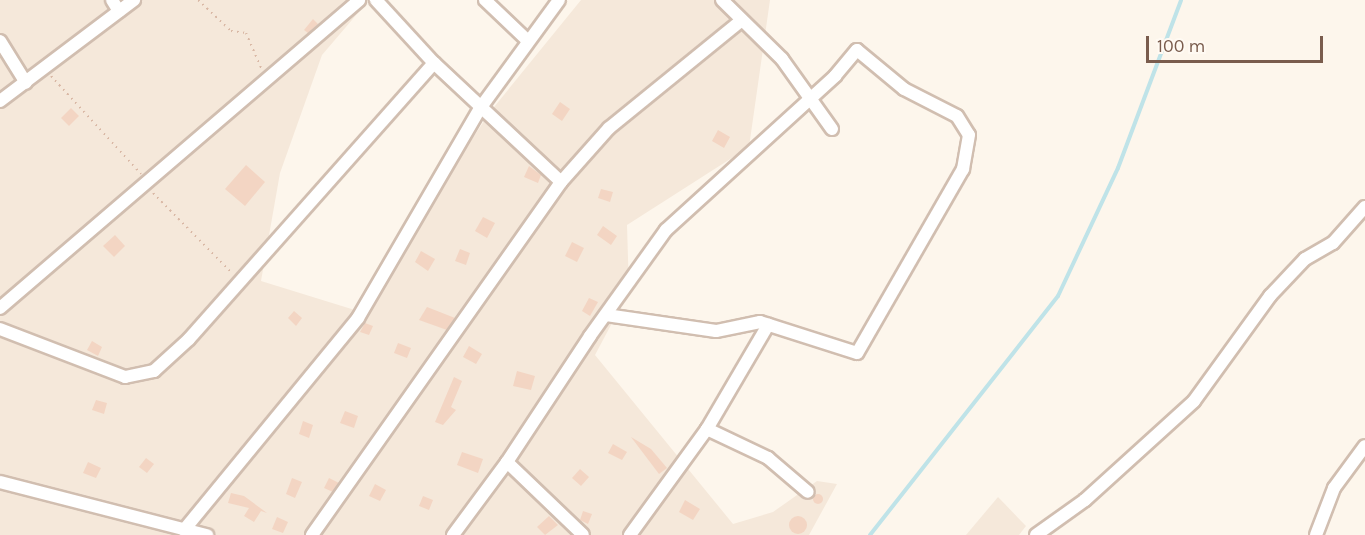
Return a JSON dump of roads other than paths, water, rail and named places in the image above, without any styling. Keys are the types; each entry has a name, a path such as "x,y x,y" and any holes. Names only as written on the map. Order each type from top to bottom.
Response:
{"street":[{"path":"112,0 119,11"},
{"path":"0,101 134,0"},
{"path":"0,308 268,82 359,0"},
{"path":"376,0 434,63 561,182"},
{"path":"485,0 527,40"},
{"path":"184,530 358,318 481,107 527,40 560,0"},
{"path":"722,0 813,97 832,129"},
{"path":"312,535 561,182 609,128 742,20"},
{"path":"0,40 26,82"},
{"path":"453,535 507,462 606,315 666,230 813,97 857,50 904,88 957,116 969,135 963,169 857,353 768,325 716,331 606,315"},
{"path":"0,329 126,377 154,371 189,339 434,63"},
{"path":"1036,535 1084,500 1194,401 1270,296 1305,260 1333,243 1365,207"},
{"path":"630,535 707,429 768,325"},
{"path":"707,429 768,458 808,492"},
{"path":"1316,535 1335,488 1365,446"},
{"path":"507,462 583,535"},
{"path":"0,482 207,535"}],"waterway":[{"path":"870,535 1058,296 1118,168 1181,0"}]}
